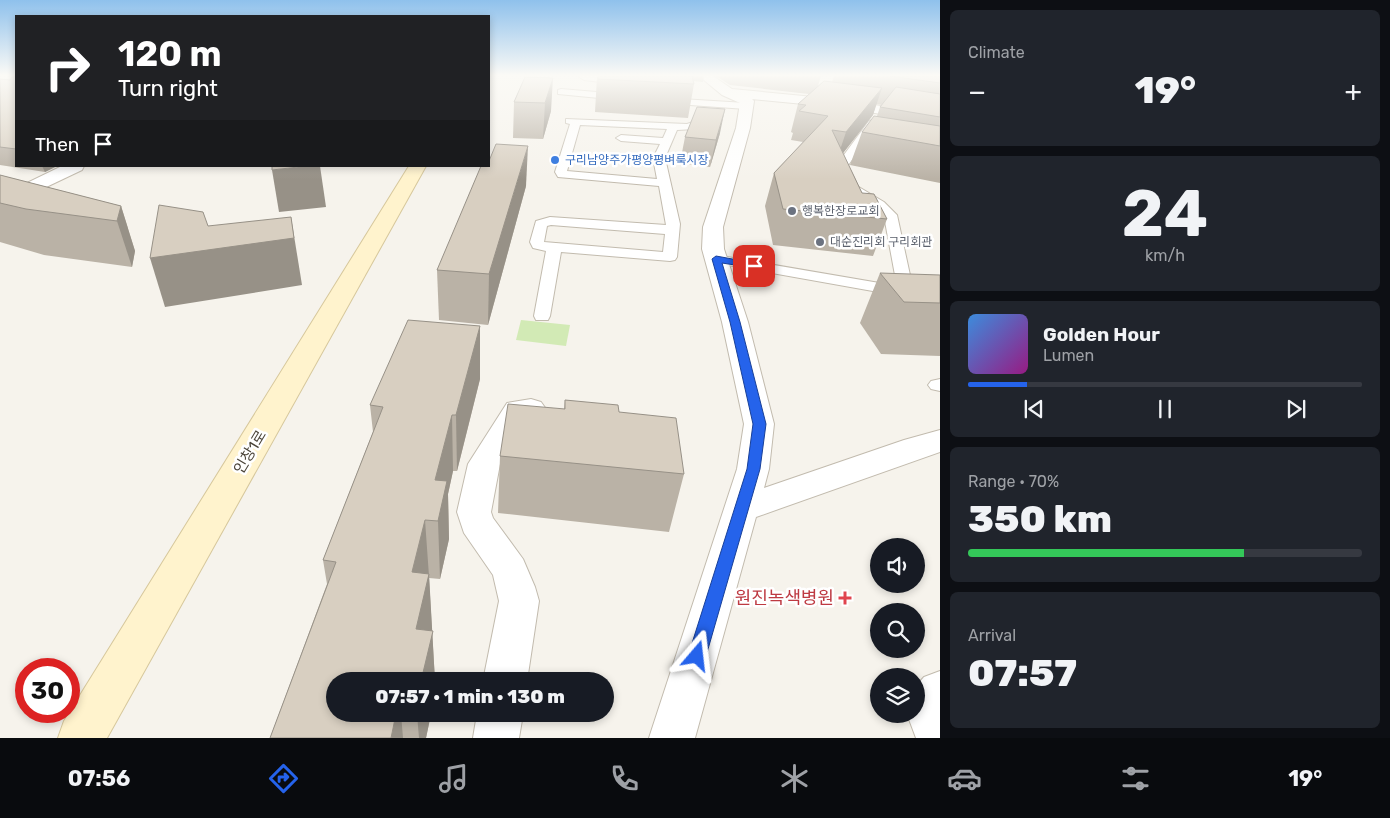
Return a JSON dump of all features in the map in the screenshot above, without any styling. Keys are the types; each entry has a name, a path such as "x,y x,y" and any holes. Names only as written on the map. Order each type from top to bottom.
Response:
{"street":[{"path":"672,738 753,469 759,424 735,322 713,249 714,227 744,128 740,110"},
{"path":"886,110 940,120"},
{"path":"0,203 74,167"},
{"name":"인창1로","path":"81,738 417,167"},
{"path":"0,182 22,193"},
{"path":"507,672 519,601 516,586 510,570 477,523 474,512 488,457 517,410 533,409 562,412"},
{"path":"741,509 940,441"},
{"path":"940,692 931,701 928,708 932,723 940,738"},
{"path":"496,738 499,722"}],"lane":[{"path":"664,183 562,174 573,121 607,127 691,127 704,121 703,110"},
{"path":"883,110 864,143 838,171 841,181 847,187 879,205 890,215 906,292"},
{"path":"672,230 545,222 542,224 537,242 542,246 554,248 670,257 672,230 659,158 673,127"},
{"path":"621,138 666,141"},
{"path":"542,316 554,248"},
{"path":"716,259 940,298"}],"green space":[{"path":"521,320 570,325 566,346 516,340"}],"building":[{"path":"0,110 15,110 15,149 0,147"},
{"path":"696,110 725,110 716,140 685,137"},
{"path":"864,110 846,132 832,130 862,193 874,194 887,219 783,209 774,173 828,116 799,111"},
{"path":"901,110 940,110 940,117"},
{"path":"874,116 940,126 940,146 862,132"},
{"path":"496,144 528,146 489,274 437,270 481,167 490,167 490,159"},
{"path":"272,167 298,167 272,170"},
{"path":"0,175 121,206 117,221 26,209 0,203"},
{"path":"159,205 203,212 208,226 291,217 294,238 150,258"},
{"path":"880,273 940,275 940,303 904,302"},
{"path":"408,320 480,326 456,415 452,415 435,480 447,481 438,521 425,520 412,572 429,574 416,629 433,631 423,672 326,672 326,722 394,722 391,738 270,738 336,562 323,560 383,407 370,405"},
{"path":"565,400 618,405 619,412 676,418 684,474 500,456 508,404 565,409"}],"place":[{"name":"구리남양주가평양평벼룩시장","path":"555,160"},
{"name":"행복한장로교회","path":"792,211"},
{"name":"대순진리회 구리회관","path":"820,242"},
{"name":"원진녹색병원","path":"845,598"}],"route":[{"path":"697,656 753,469 759,424 735,322 716,259 754,266"}]}
